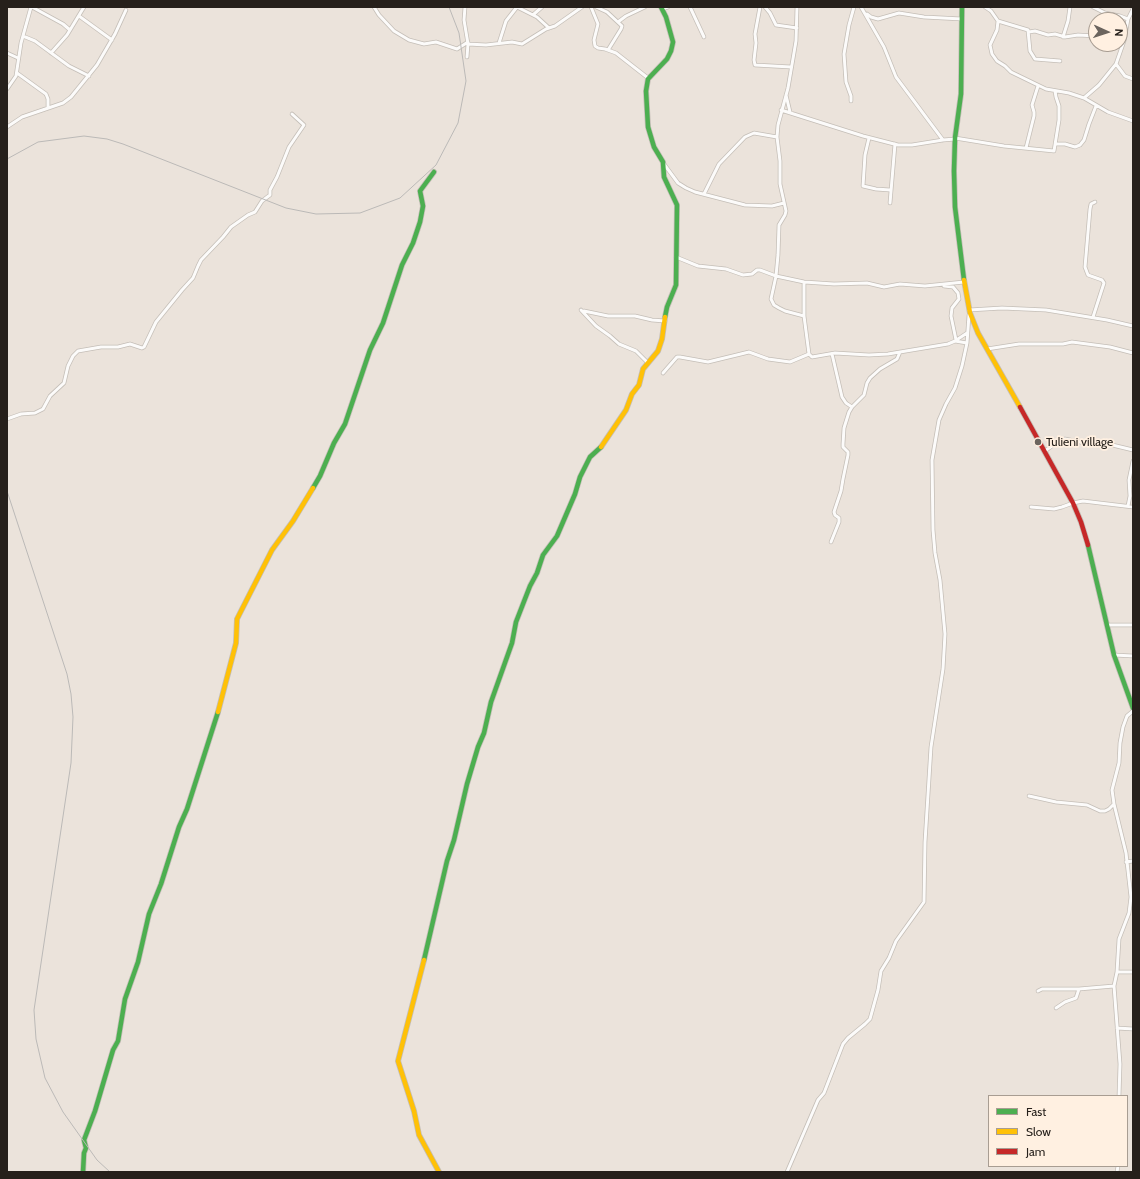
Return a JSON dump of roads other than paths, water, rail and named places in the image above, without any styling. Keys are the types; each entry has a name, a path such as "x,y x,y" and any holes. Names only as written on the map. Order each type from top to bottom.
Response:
{"street":[{"path":"7,89 16,77 18,58 26,19 32,7 63,24 70,30"},
{"path":"51,53 70,30 84,7"},
{"path":"374,7 379,15 394,31 409,40 424,44 436,42 457,49 468,43 486,45 512,42 522,44 560,23 582,7"},
{"path":"465,7 464,20 468,43 467,57"},
{"path":"499,43 506,21 517,7 534,14 549,28"},
{"path":"534,14 542,7"},
{"path":"591,7 597,22 594,44 598,48 616,53 648,78"},
{"path":"596,7 607,12 622,25 622,29 608,50"},
{"path":"618,22 626,16 645,7"},
{"path":"668,7 661,8 672,36 673,47 664,64 648,78 646,90 648,127 654,147 678,183 686,188 745,205 772,206 784,203"},
{"path":"690,7 704,37"},
{"path":"760,7 755,34 755,65 791,67"},
{"path":"765,7 776,25 797,28"},
{"path":"797,7 797,28 791,67 786,95 781,110 777,136 780,161 780,184 786,213 780,221 778,228 776,276 771,296 774,305 785,311 804,316"},
{"path":"851,102 851,96 846,82 844,54 854,7"},
{"path":"861,7 884,47 896,77 942,140"},
{"path":"787,1172 818,1100 824,1094 843,1044 870,1019 878,990 881,971 889,958 896,941 924,902 925,842 931,747 943,669 945,634 941,587 935,553 933,530 931,489 932,460 939,420 955,388 967,343 969,311 954,207 955,139 961,94 962,7"},
{"path":"985,7 991,11 998,22 997,30 990,45 990,50 994,58 1016,75 1038,86 1084,98 1108,112 1133,121"},
{"path":"1063,36 1068,21 1070,7"},
{"path":"1128,19 1133,9"},
{"path":"7,127 22,117 63,103 71,98 89,76 112,40 126,10"},
{"path":"865,13 878,19 899,13 924,18 962,19"},
{"path":"79,16 112,40"},
{"path":"75,22 84,20"},
{"path":"998,22 1024,28 1029,32 1048,35 1088,36"},
{"path":"1029,32 1029,45 1032,56 1038,60 1060,61"},
{"path":"23,36 38,43 69,66 89,76"},
{"path":"1084,98 1099,85 1116,64 1120,52"},
{"path":"7,53 18,58"},
{"path":"1116,64 1125,76 1133,78"},
{"path":"16,73 46,94 48,99 48,108"},
{"path":"1026,148 1034,114 1032,105 1038,86"},
{"path":"781,110 869,138 895,144 912,146 955,139 1053,151 1056,144 1058,130 1059,108 1055,91"},
{"path":"786,95 790,112"},
{"path":"1056,144 1066,144 1075,147 1080,145 1084,140 1088,124 1096,106"},
{"path":"7,419 21,414 37,413 43,409 50,396 64,383 68,366 73,356 78,351 101,347 118,347 130,344 144,348 156,322 193,278 202,260 230,228 248,215 255,212 262,201 270,195 270,190 289,147 304,125 292,114"},
{"path":"704,194 719,164 745,137 754,133 777,136"},
{"path":"869,138 865,155 863,186 890,190"},
{"path":"890,203 895,144"},
{"path":"438,1172 419,1135 414,1111 398,1061 467,784 478,747 484,733 491,702 512,644 516,622 543,555 557,536 575,494 580,477 590,457 600,448 626,410 632,394 639,385 643,369 655,355 660,346 667,307 676,285 677,209 676,203 664,177 663,162"},
{"path":"83,1172 84,1153 86,1148 84,1140 95,1111 113,1050 118,1041 125,999 138,962 149,914 162,884 178,830 187,809 199,766 221,703 236,643 237,619 272,550 319,478 334,443 345,424 370,350 383,323 402,265 414,240 420,222 423,206 420,191 434,172"},
{"path":"1093,317 1104,282 1088,275 1085,267 1090,209 1091,204 1095,202"},
{"path":"676,257 698,266 726,268 743,275 752,274 756,270 760,270 776,276 804,282 834,284 867,283 884,287 900,284 921,286 964,282"},
{"path":"804,282 804,316 809,354"},
{"path":"943,285 953,287 958,293 959,299 952,308 951,316 955,341"},
{"path":"969,311 1022,308 1046,310 1093,317 1133,326"},
{"path":"648,363 636,351 619,344 596,326 589,320 583,311 608,316 635,316 665,321"},
{"path":"969,311 986,349 1045,451 1072,503 1085,533 1114,655 1133,710 1127,716 1123,727 1120,743 1119,763 1112,790 1126,853 1130,891 1130,906 1120,939 1117,972 1114,986 1120,1066 1119,1095"},
{"path":"809,354 812,357 842,353 869,355 888,354 948,344 968,333"},
{"path":"955,341 967,343"},
{"path":"986,349 1024,344 1063,344 1072,342 1110,347 1133,353"},
{"path":"663,373 677,357 708,362 749,352 768,358 790,362 809,354"},
{"path":"831,542 839,522 839,518 834,512 841,491 842,479 848,455 848,452 843,447 844,428 852,407 864,395 867,383 880,369 897,359 900,352"},
{"path":"832,354 842,397 846,403 852,407"},
{"path":"1045,451 1060,440 1065,439 1090,444 1104,443 1133,450"},
{"path":"1128,506 1130,496 1128,480 1133,460"},
{"path":"1031,507 1054,509 1072,503 1090,502 1133,507"},
{"path":"1107,625 1133,625"},
{"path":"1114,655 1133,656"},
{"path":"1029,796 1056,802 1087,805 1103,812 1108,810 1114,804"},
{"path":"1126,862 1133,861"},
{"path":"1117,972 1133,972"},
{"path":"1038,991 1042,989 1080,989 1114,986"},
{"path":"1056,1008 1065,1002 1076,998 1080,989"},
{"path":"1117,1028 1133,1029"}],"railway":[{"path":"7,159 38,142 84,136 107,139 286,208 316,214 360,213 400,198 436,165 458,123 466,81 459,33 449,7"},
{"path":"7,491 67,674 73,717 71,763 34,1010 36,1039 45,1078 63,1112 97,1160 110,1172"}],"place":[{"name":"Tulieni village","path":"1038,442"}]}
